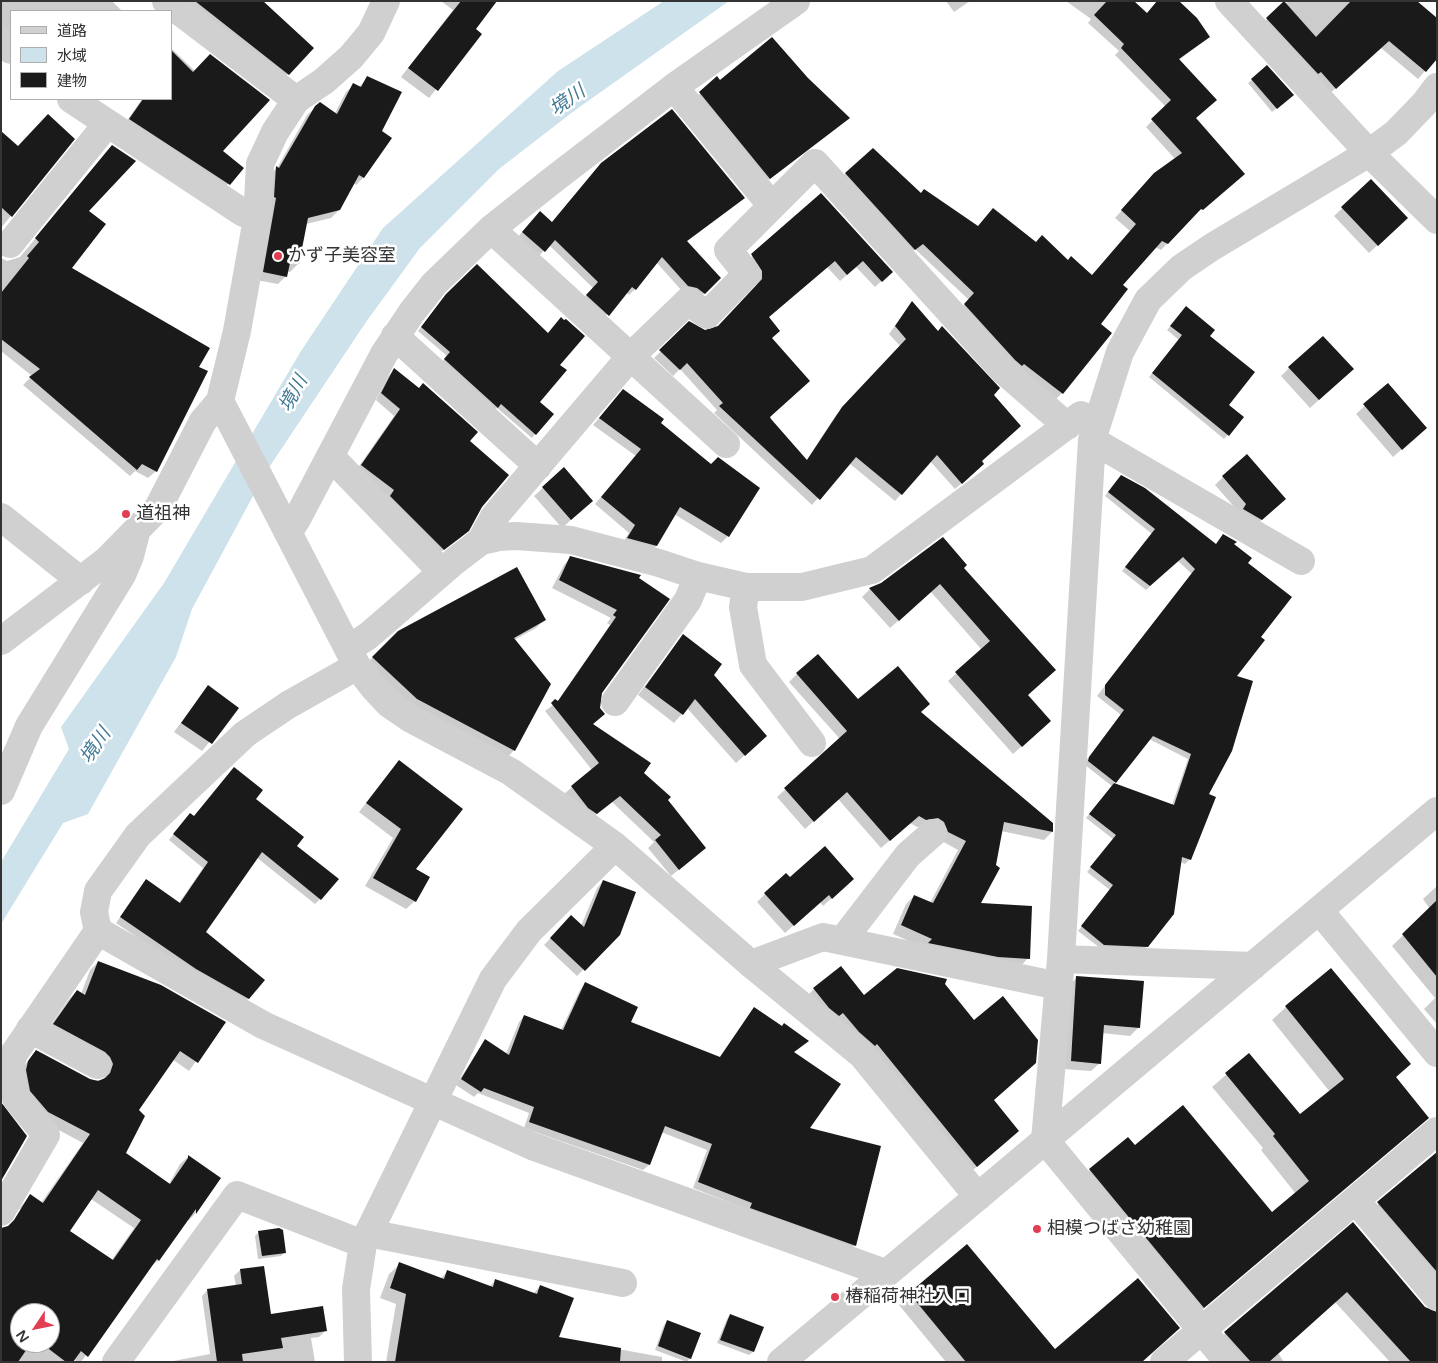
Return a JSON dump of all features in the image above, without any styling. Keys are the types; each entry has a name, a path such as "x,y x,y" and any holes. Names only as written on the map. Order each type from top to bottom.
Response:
{"street":[{"path":"166,1 296,100"},
{"path":"284,526 297,519 395,336 434,284 491,229 674,87 796,1"},
{"path":"384,2 370,33 351,57 324,81 296,100 275,132 260,164 257,219 224,409 353,658 389,704 411,719 511,772 615,846 751,964 862,1055 978,1197"},
{"path":"1244,6 1369,153 1437,220"},
{"path":"674,87 772,206"},
{"path":"1228,1362 1045,1140 1061,958 1092,440 1120,352 1148,300 1181,268 1369,153 1396,134 1437,87"},
{"path":"72,100 106,124 242,212 257,219"},
{"path":"10,244 106,124"},
{"path":"1,1212 46,1135 16,1098 10,1070 13,1055 98,931 94,912 98,891 138,836 245,734 353,658 368,636 481,541 494,517 631,356 688,301 707,315 747,274 728,250 815,163 1004,371 1067,426"},
{"path":"491,229 726,444"},
{"path":"395,336 538,466"},
{"path":"481,541 516,536 571,540 659,563 698,576 746,587 802,587 872,570 1106,396"},
{"path":"1,641 106,561 136,533 158,508 203,421 224,409"},
{"path":"1092,440 1301,561"},
{"path":"330,456 442,572"},
{"path":"1,517 81,581"},
{"path":"1,791 29,726 122,574 130,556 136,533"},
{"path":"615,702 688,600 698,576"},
{"path":"746,587 742,607 753,665 812,742"},
{"path":"781,1362 1437,811"},
{"path":"842,941 908,855 933,832"},
{"path":"358,1362 356,1289 366,1239 432,1100 493,979 504,962 529,931 615,846"},
{"path":"1319,910 1437,1053"},
{"path":"98,931 263,1026 532,1146 885,1273"},
{"path":"751,964 823,937 1059,986"},
{"path":"1061,958 1253,966"},
{"path":"30,1029 97,1065"},
{"path":"1164,1362 1437,1131"},
{"path":"116,1362 237,1195 366,1239 623,1283"},
{"path":"1356,1201 1437,1297"}],"water":[{"name":"境川","path":"664,1 729,1 574,111 499,169 420,248 366,322 266,472 192,609 176,657 88,814 63,823 1,924 1,862 69,749 61,727 164,583 301,351 383,228 558,71"}],"building":[{"path":"195,1 263,1 314,48 289,75"},
{"path":"461,1 497,1 476,29 482,34 438,91 408,68"},
{"path":"1107,1 1134,1 1147,13 1157,1 1179,1 1197,18 1210,37 1179,59 1217,100 1196,118 1245,174 1203,210 1201,209 1168,244 1162,241 1123,285 1128,289 1101,324 1112,333 1063,394 1024,364 1022,366 1015,360 964,304 974,293 923,244 915,250 845,173 873,148 921,193 924,189 978,226 993,208 1036,242 1042,235 1068,260 1071,256 1092,275 1136,224 1121,210 1154,173 1182,153 1151,119 1171,100 1121,48 1124,44 1094,15"},
{"path":"1284,1 1316,37 1351,1 1417,1 1437,18 1437,59 1426,72 1389,41 1336,89 1321,72 1318,74 1266,18"},
{"path":"772,37 808,78 850,118 770,179 699,92 717,76 720,80"},
{"path":"172,51 193,72 210,54 270,100 223,151 244,168 230,185 129,119 142,100 172,100"},
{"path":"1267,65 1294,95 1277,109 1251,79"},
{"path":"367,76 402,92 382,131 392,138 364,178 359,175 340,210 308,218 299,264 290,263 287,277 263,272 276,198 274,197 276,166 279,168 315,106 320,102 337,114 353,83 361,87"},
{"path":"672,109 745,198 687,241 721,278 705,294 697,288 688,286 662,257 636,290 632,287 609,316 586,295 598,282 555,240 545,252 522,232 540,211 552,222 601,163"},
{"path":"48,114 75,139 12,217 1,207 1,131 18,146"},
{"path":"112,145 136,161 89,211 106,224 72,268 210,348 199,367 208,371 157,472 142,464 137,470 29,377 40,369 1,339 1,293 29,258 27,256 39,242 35,238"},
{"path":"1371,179 1408,218 1378,246 1341,207"},
{"path":"821,193 893,272 882,282 863,261 847,275 835,261 769,317 780,331 772,338 810,381 770,417 807,460 842,407 906,339 895,326 912,301 938,331 942,326 1000,388 994,395 1021,426 982,461 984,464 962,484 937,455 902,495 856,457 820,500 719,406 723,403 687,363 680,370 659,350 689,321 705,330 718,326 762,279 762,271 751,254"},
{"path":"477,264 548,333 561,317 564,320 566,319 585,336 560,365 567,370 540,402 554,414 536,435 501,404 498,408 444,359 450,352 421,327 446,294"},
{"path":"1186,306 1215,330 1210,336 1255,372 1229,405 1244,417 1229,436 1152,373 1182,335 1170,326"},
{"path":"1323,336 1354,369 1319,400 1288,367"},
{"path":"394,368 419,388 423,383 478,432 470,441 509,475 482,507 469,531 444,550 390,496 394,490 361,465 400,409 381,393"},
{"path":"1388,383 1427,428 1402,450 1363,404"},
{"path":"623,389 664,419 661,423 711,464 718,457 760,488 729,537 680,507 657,546 627,538 635,525 601,497 641,449 599,418"},
{"path":"1247,454 1286,499 1262,520 1243,509 1246,504 1222,476"},
{"path":"564,467 593,501 571,520 542,487"},
{"path":"1121,475 1145,488 1216,544 1223,534 1237,542 1234,544 1252,558 1248,563 1292,597 1261,637 1265,640 1237,676 1253,681 1232,751 1209,794 1216,797 1191,860 1182,857 1174,914 1148,947 1104,945 1081,926 1113,885 1090,867 1116,835 1089,814 1114,783 1174,805 1191,754 1153,736 1116,783 1088,761 1124,710 1105,695 1105,685 1195,569 1183,557 1150,586 1125,567 1155,529 1108,492"},
{"path":"943,537 967,565 964,568 1056,670 1028,695 1051,721 1022,747 955,672 990,641 940,584 899,621 869,588 881,583"},
{"path":"570,556 641,575 639,578 670,599 602,693 600,708 605,714 593,724 651,763 644,773 671,797 668,800 706,848 679,870 655,840 661,835 620,796 597,814 588,808 571,786 599,763 551,703 555,699 558,701 616,617 613,615 617,610 559,580"},
{"path":"517,567 546,620 514,638 551,684 515,751 417,699 372,657 398,631"},
{"path":"683,634 722,664 714,675 767,736 745,756 695,699 683,715 645,687"},
{"path":"818,654 858,699 898,666 930,704 921,712 1053,823 1053,832 1004,822 996,865 1000,868 981,903 1032,906 1030,959 998,957 928,943 932,939 901,925 914,895 933,903 966,841 948,832 944,822 938,818 926,820 919,816 890,841 847,792 814,822 784,788 847,731 796,673"},
{"path":"208,685 239,708 212,744 181,723"},
{"path":"399,760 463,809 416,869 430,877 416,902 373,878 401,829 366,803"},
{"path":"234,767 263,790 256,799 304,837 297,846 339,879 321,900 262,852 206,932 265,980 249,999 196,969 120,917 146,879 180,903 208,862 173,834 190,813 194,816"},
{"path":"825,846 854,879 832,899 829,895 794,926 764,893 786,873 790,877"},
{"path":"603,880 636,892 620,935 585,971 550,938 571,915 584,927"},
{"path":"1437,900 1437,977 1402,934"},
{"path":"98,961 161,985 226,1022 198,1063 180,1051 139,1110 145,1116 126,1153 170,1184 188,1158 188,1155 221,1178 196,1214 196,1209 159,1261 157,1259 88,1357 81,1351 73,1362 66,1362 54,1353 60,1353 60,1303 10,1303 10,1353 24,1353 18,1362 1,1362 1,1228 8,1226 14,1220 30,1194 43,1203 90,1134 48,1112 30,1091 26,1070 28,1061 36,1050 90,1079 98,1081 110,1073 113,1064 105,1052 53,1024 77,990 85,995","holes":["98,1190 141,1220 113,1260 70,1231"]},
{"path":"841,966 864,995 897,968 947,979 945,984 974,1020 1003,996 1038,1040 1036,1063 994,1100 1019,1131 977,1167 877,1044 875,1046 859,1032 843,1013 839,1016 829,1008 813,988"},
{"path":"1331,968 1411,1064 1396,1077 1429,1118 1204,1308 1089,1169 1128,1137 1135,1145 1183,1105 1272,1212 1309,1181 1273,1136 1275,1134 1225,1073 1249,1053 1300,1114 1344,1079 1285,1006"},
{"path":"1076,976 1144,981 1140,1028 1104,1025 1101,1064 1071,1061"},
{"path":"585,982 638,1007 631,1022 720,1057 754,1007 782,1026 784,1023 809,1041 794,1052 841,1084 810,1128 881,1146 856,1246 750,1208 752,1203 698,1182 712,1144 665,1126 650,1165 529,1122 534,1107 484,1088 481,1092 461,1079 485,1039 509,1055 524,1015 563,1030"},
{"path":"1,1102 27,1136 1,1181"},
{"path":"1437,1152 1437,1272 1377,1202"},
{"path":"1353,1222 1425,1307 1437,1312 1437,1362 1411,1362 1347,1292 1269,1362 1251,1362 1224,1332"},
{"path":"279,1228 283,1230 286,1253 262,1256 258,1231"},
{"path":"967,1244 1055,1349 1138,1278 1180,1328 1142,1362 966,1362 909,1293"},
{"path":"399,1262 444,1279 447,1270 493,1287 495,1279 537,1294 540,1285 574,1298 559,1337 621,1348 620,1362 395,1362 406,1294 390,1288"},
{"path":"264,1266 271,1314 323,1306 327,1331 281,1338 283,1348 242,1354 243,1362 217,1362 207,1289 242,1284 240,1269"},
{"path":"730,1314 764,1327 754,1352 720,1340"},
{"path":"667,1320 701,1333 691,1359 658,1346"}],"place":[{"name":"かず子美容室","path":"278,256"},
{"name":"道祖神","path":"126,514"},
{"name":"相模つばさ幼稚園","path":"1037,1229"},
{"name":"椿稲荷神社入口","path":"835,1297"}]}
